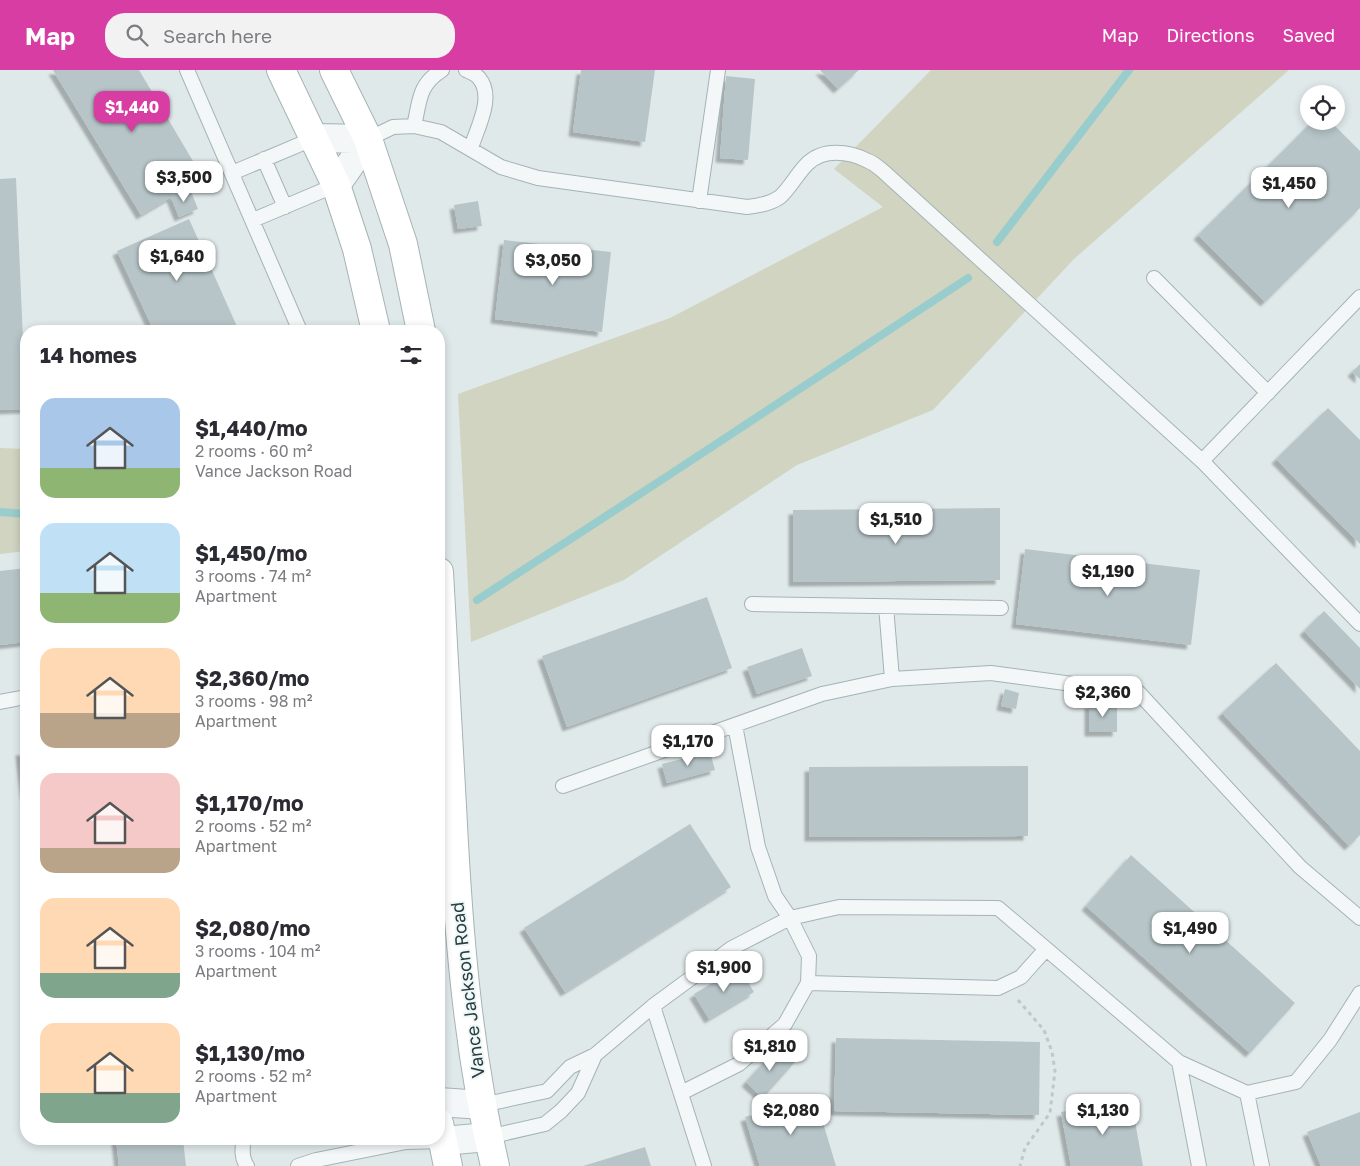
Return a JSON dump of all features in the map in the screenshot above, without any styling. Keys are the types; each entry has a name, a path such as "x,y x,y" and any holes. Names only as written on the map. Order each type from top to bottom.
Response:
{"main road":[{"path":"281,70 336,185 357,249 375,325"},
{"path":"334,70 368,139 403,244 420,325"},
{"name":"Vance Jackson Road","path":"445,684 457,909 465,990 476,1070 495,1166"}],"street":[{"path":"315,138 368,139"},
{"path":"336,185 368,139"},
{"path":"445,1102 482,1105"},
{"path":"445,1143 488,1137"}],"lane":[{"path":"187,70 297,325"},
{"path":"414,126 422,91 430,78 442,70"},
{"path":"466,70 478,76 486,89 484,108 471,148"},
{"path":"699,201 718,70"},
{"path":"368,139 392,127 414,126 441,132 501,167 538,178 747,207 764,205 779,197 808,163 821,154 844,153 869,161 884,172 1202,461 1360,624"},
{"path":"232,173 315,138"},
{"path":"264,159 285,207"},
{"path":"252,220 336,185"},
{"path":"1154,278 1268,393"},
{"path":"1202,461 1360,298"},
{"path":"752,604 1001,608"},
{"path":"886,606 892,679"},
{"path":"563,786 822,694 892,679 991,672 1139,693 1300,867 1360,918"},
{"path":"0,702 20,698"},
{"path":"681,1093 738,1064 785,1024 808,983 808,956 790,918 775,896 758,847 735,725"},
{"path":"482,1105 547,1091 570,1067 595,1055 653,1006 732,948 790,918 839,907 998,908 1179,1062 1247,1093 1296,1082 1330,1040 1360,993"},
{"path":"808,983 998,988 1021,978 1046,949"},
{"path":"653,1006 704,1166"},
{"path":"488,1137 545,1124 578,1093 595,1055"},
{"path":"1179,1062 1199,1166"},
{"path":"547,1091 561,1111"},
{"path":"1247,1093 1262,1166"},
{"path":"243,1145 242,1150 246,1166"},
{"path":"298,1166 316,1160 391,1145"}],"path":[{"path":"1005,985 1044,1030 1052,1052 1055,1071 1050,1113 1025,1148 1020,1166"}],"green space":[{"path":"931,70 1289,70 1074,259 933,410 797,465 624,580 471,642 458,394 670,318 883,207 834,169"},
{"path":"0,448 20,449 20,552 0,554"}],"building":[{"path":"53,70 139,70 203,178 141,215"},
{"path":"581,70 655,70 645,142 573,132"},
{"path":"820,70 859,70 838,89"},
{"path":"726,76 755,79 748,160 720,158"},
{"path":"1304,130 1339,130 1360,151 1360,208 1265,302 1198,235"},
{"path":"16,178 22,325 20,325 20,409 0,410 0,179"},
{"path":"190,189 198,209 179,217 171,197"},
{"path":"478,201 482,226 458,229 454,205"},
{"path":"189,219 236,325 151,325 117,251"},
{"path":"504,240 611,252 602,332 495,319"},
{"path":"1360,364 1360,379 1352,372"},
{"path":"1328,408 1360,440 1360,544 1276,459"},
{"path":"1000,508 1000,580 793,582 793,510"},
{"path":"1025,549 1200,570 1191,645 1016,624"},
{"path":"20,569 20,643 0,645 0,571"},
{"path":"707,597 732,668 567,727 542,656"},
{"path":"1324,611 1360,648 1360,689 1304,631"},
{"path":"802,648 812,676 757,694 747,667"},
{"path":"1276,663 1360,751 1360,835 1349,846 1222,713"},
{"path":"1005,689 1019,693 1016,709 1001,706"},
{"path":"1089,704 1117,704 1117,732 1089,732"},
{"path":"710,752 715,770 667,783 662,764"},
{"path":"1028,766 1028,836 809,837 809,767"},
{"path":"690,824 731,887 565,992 524,928"},
{"path":"1131,855 1295,1003 1250,1053 1086,906"},
{"path":"739,967 754,992 709,1019 694,994"},
{"path":"836,1038 1040,1042 1039,1115 834,1111"},
{"path":"778,1047 795,1062 763,1098 746,1082"},
{"path":"815,1096 836,1166 760,1166 745,1117"},
{"path":"1131,1099 1143,1166 1071,1166 1061,1112"},
{"path":"1360,1112 1360,1166 1321,1166 1307,1132"},
{"path":"117,1145 184,1145 186,1166 119,1166"},
{"path":"645,1147 651,1166 583,1166"}],"waterway":[{"path":"997,242 1129,70"},
{"path":"477,600 968,278"},
{"path":"0,512 20,514"}]}
